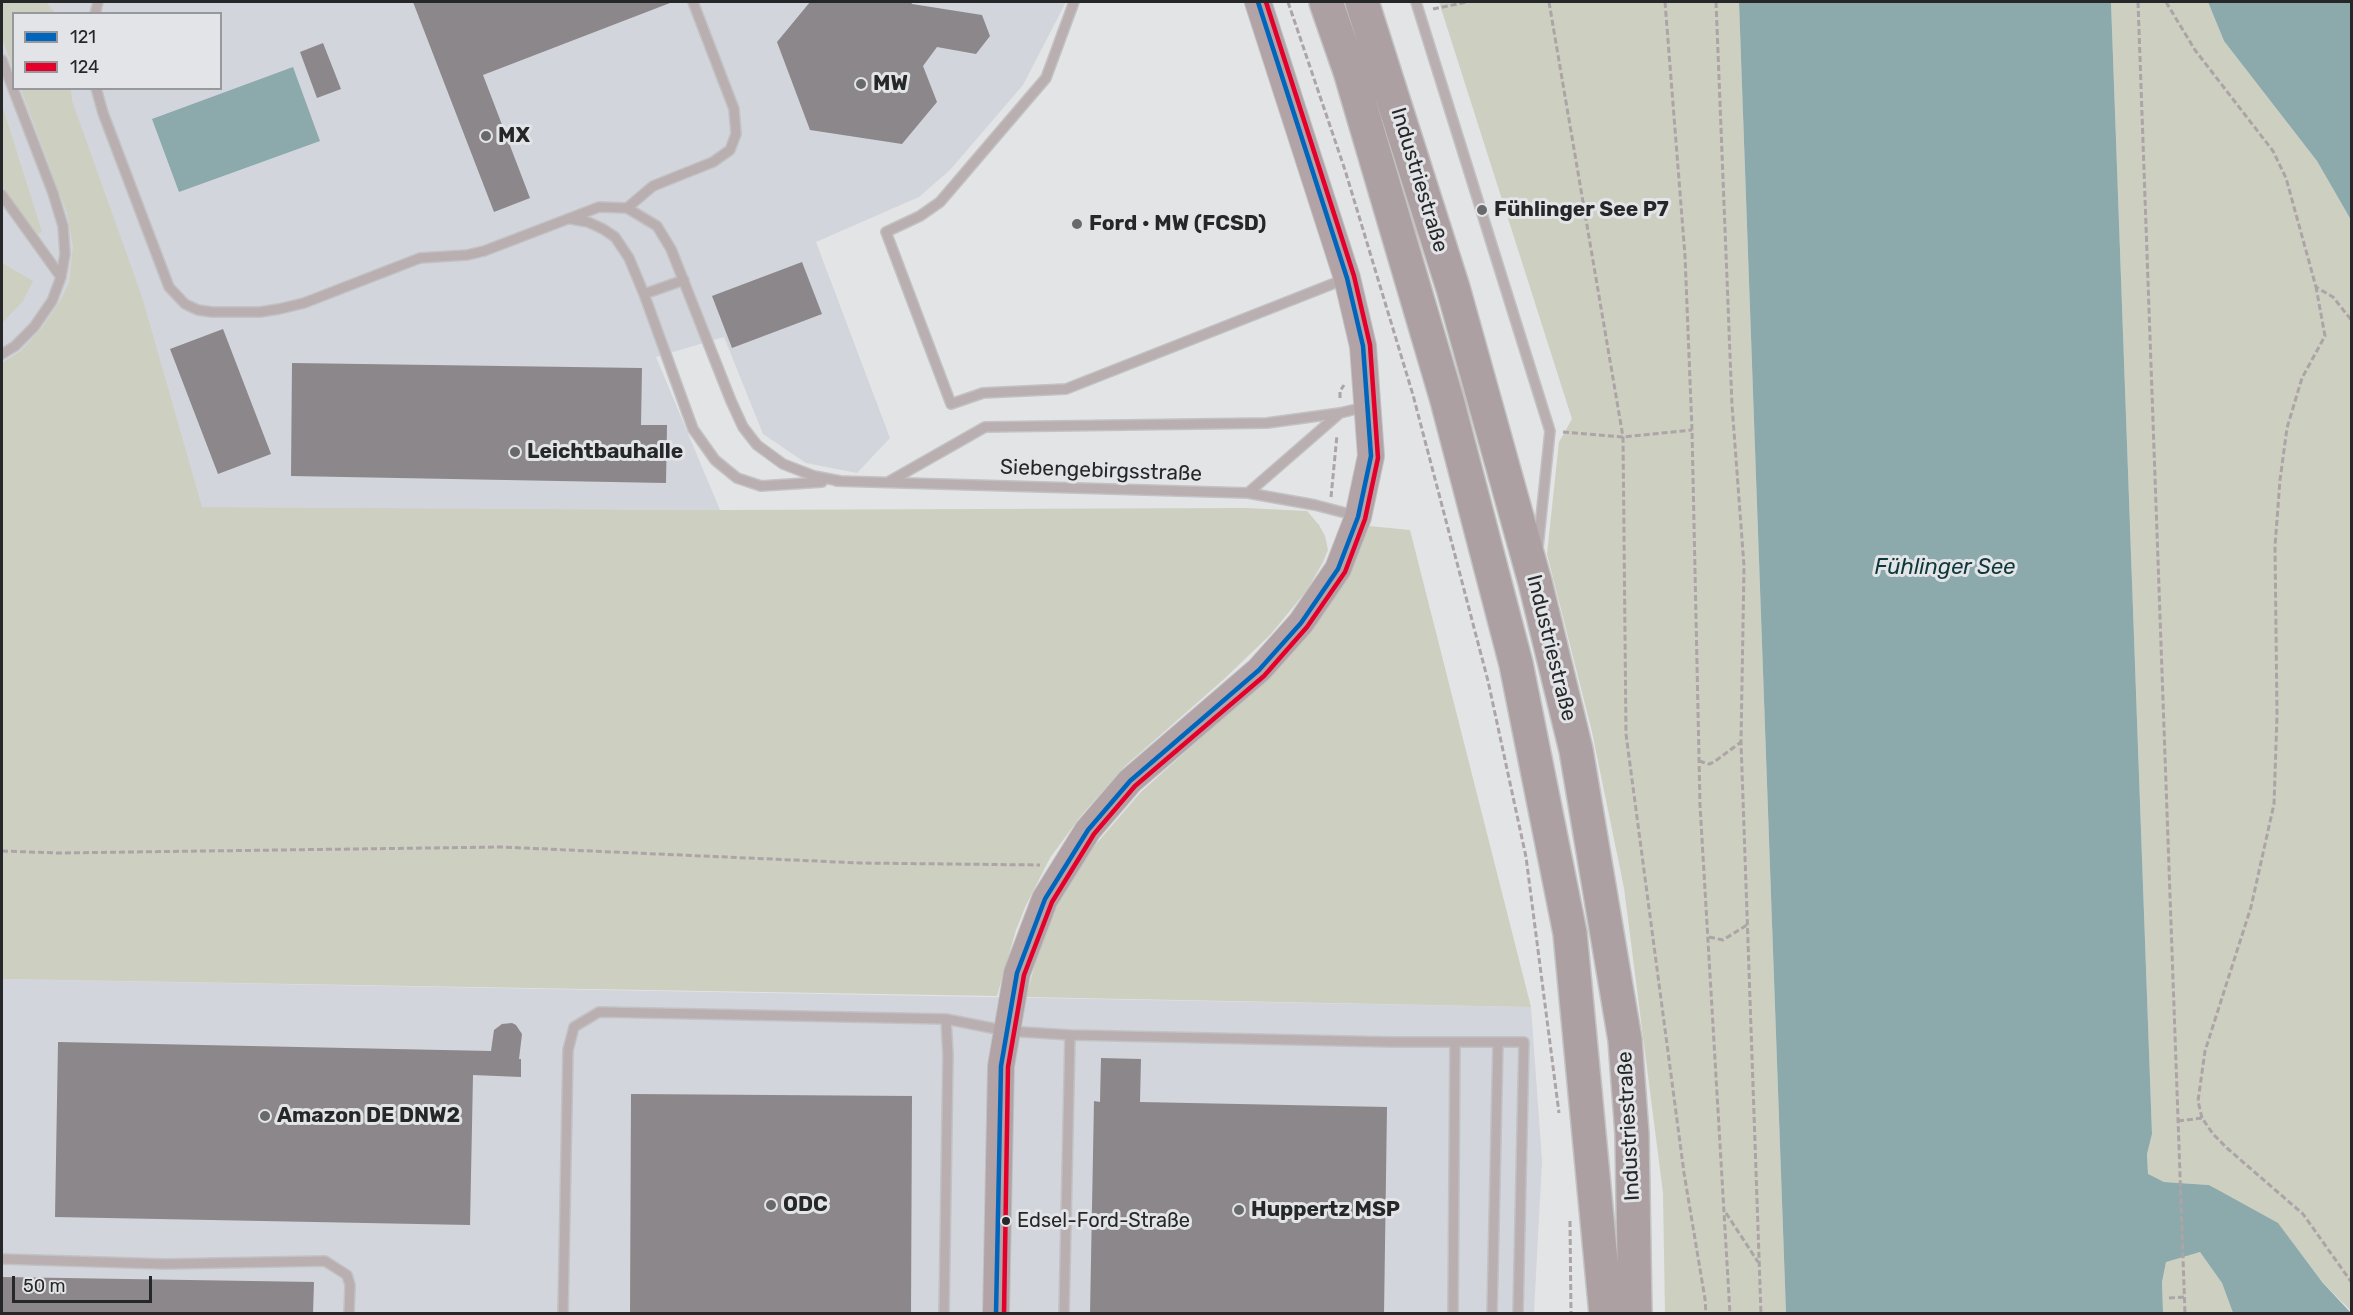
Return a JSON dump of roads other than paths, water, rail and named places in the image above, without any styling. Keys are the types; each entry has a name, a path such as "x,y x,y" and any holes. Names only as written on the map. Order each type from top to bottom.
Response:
{"highway":[{"path":"1318,2 1350,71"},
{"name":"Industriestraße","path":"1326,2 1350,71 1447,400 1516,664 1570,933 1606,1314"},
{"name":"Industriestraße","path":"1362,2 1453,288 1535,582 1580,772 1625,1040 1632,1134 1635,1314"},
{"path":"1632,1134 1649,1215 1655,1314"}],"street":[{"path":"996,1314 1001,1066 1017,973 1045,899 1088,830 1130,781 1259,670 1302,623 1338,569 1358,517 1371,456 1363,346 1347,278 1258,2"}],"lane":[{"path":"627,208 653,186 713,162 730,150 736,134 734,109 693,2"},
{"path":"1074,2 1046,78 940,202 920,216 886,232 951,404 983,393 1066,389 1347,278"},
{"path":"1416,2 1550,431 1535,582"},
{"path":"2,60 12,86"},
{"path":"2,354 15,346 34,327 52,301 61,277 65,254 63,226 53,193 14,90"},
{"path":"97,90 103,113 169,287 185,304 198,310 260,312 279,309 304,303 420,258 467,255 484,251 599,207 627,208 657,226 671,249 731,401 743,427 757,445 783,464 814,476 840,481"},
{"path":"2,195 61,277"},
{"path":"568,219 588,222 603,229 615,237 629,258 693,429 715,460 737,478 761,486 840,481"},
{"path":"644,294 684,280"},
{"path":"888,482 985,427 1267,423 1340,413 1368,406"},
{"path":"1248,493 1340,413"},
{"name":"Siebengebirgsstraße","path":"840,481 1248,493 1315,505 1358,517"},
{"path":"563,1314 568,1050 574,1027 599,1012 946,1019 1007,1031 1070,1035 1524,1042 1518,1314"},
{"path":"944,1314 948,1055 946,1019"},
{"path":"1064,1314 1070,1035"},
{"path":"1453,1314 1455,1042"},
{"path":"1492,1314 1498,1042"},
{"path":"2,1259 165,1264 325,1261 347,1275 350,1285 349,1314"}],"water":[{"name":"Fühlinger See","path":"1739,2 2111,2 2152,1134 2147,1154 2148,1174 2164,1182 2209,1185 2278,1223 2322,1282 2351,1313 2233,1313 2222,1283 2200,1252 2166,1262 2162,1282 2163,1313 1786,1313"},
{"path":"2208,2 2351,2 2351,220 2317,161 2224,41"},
{"path":"293,67 320,141 179,192 152,119"}],"place":[{"name":"MW","path":"861,84"},
{"name":"MX","path":"486,136"},
{"name":"Fühlinger See P7","path":"1482,210"},
{"name":"Ford • MW (FCSD)","path":"1077,224"},
{"name":"Leichtbauhalle","path":"515,452"},
{"name":"Amazon DE DNW2","path":"265,1116"},
{"name":"ODC","path":"771,1205"},
{"name":"Huppertz MSP","path":"1239,1210"},
{"name":"Edsel-Ford-Straße","path":"1006,1221"}]}
